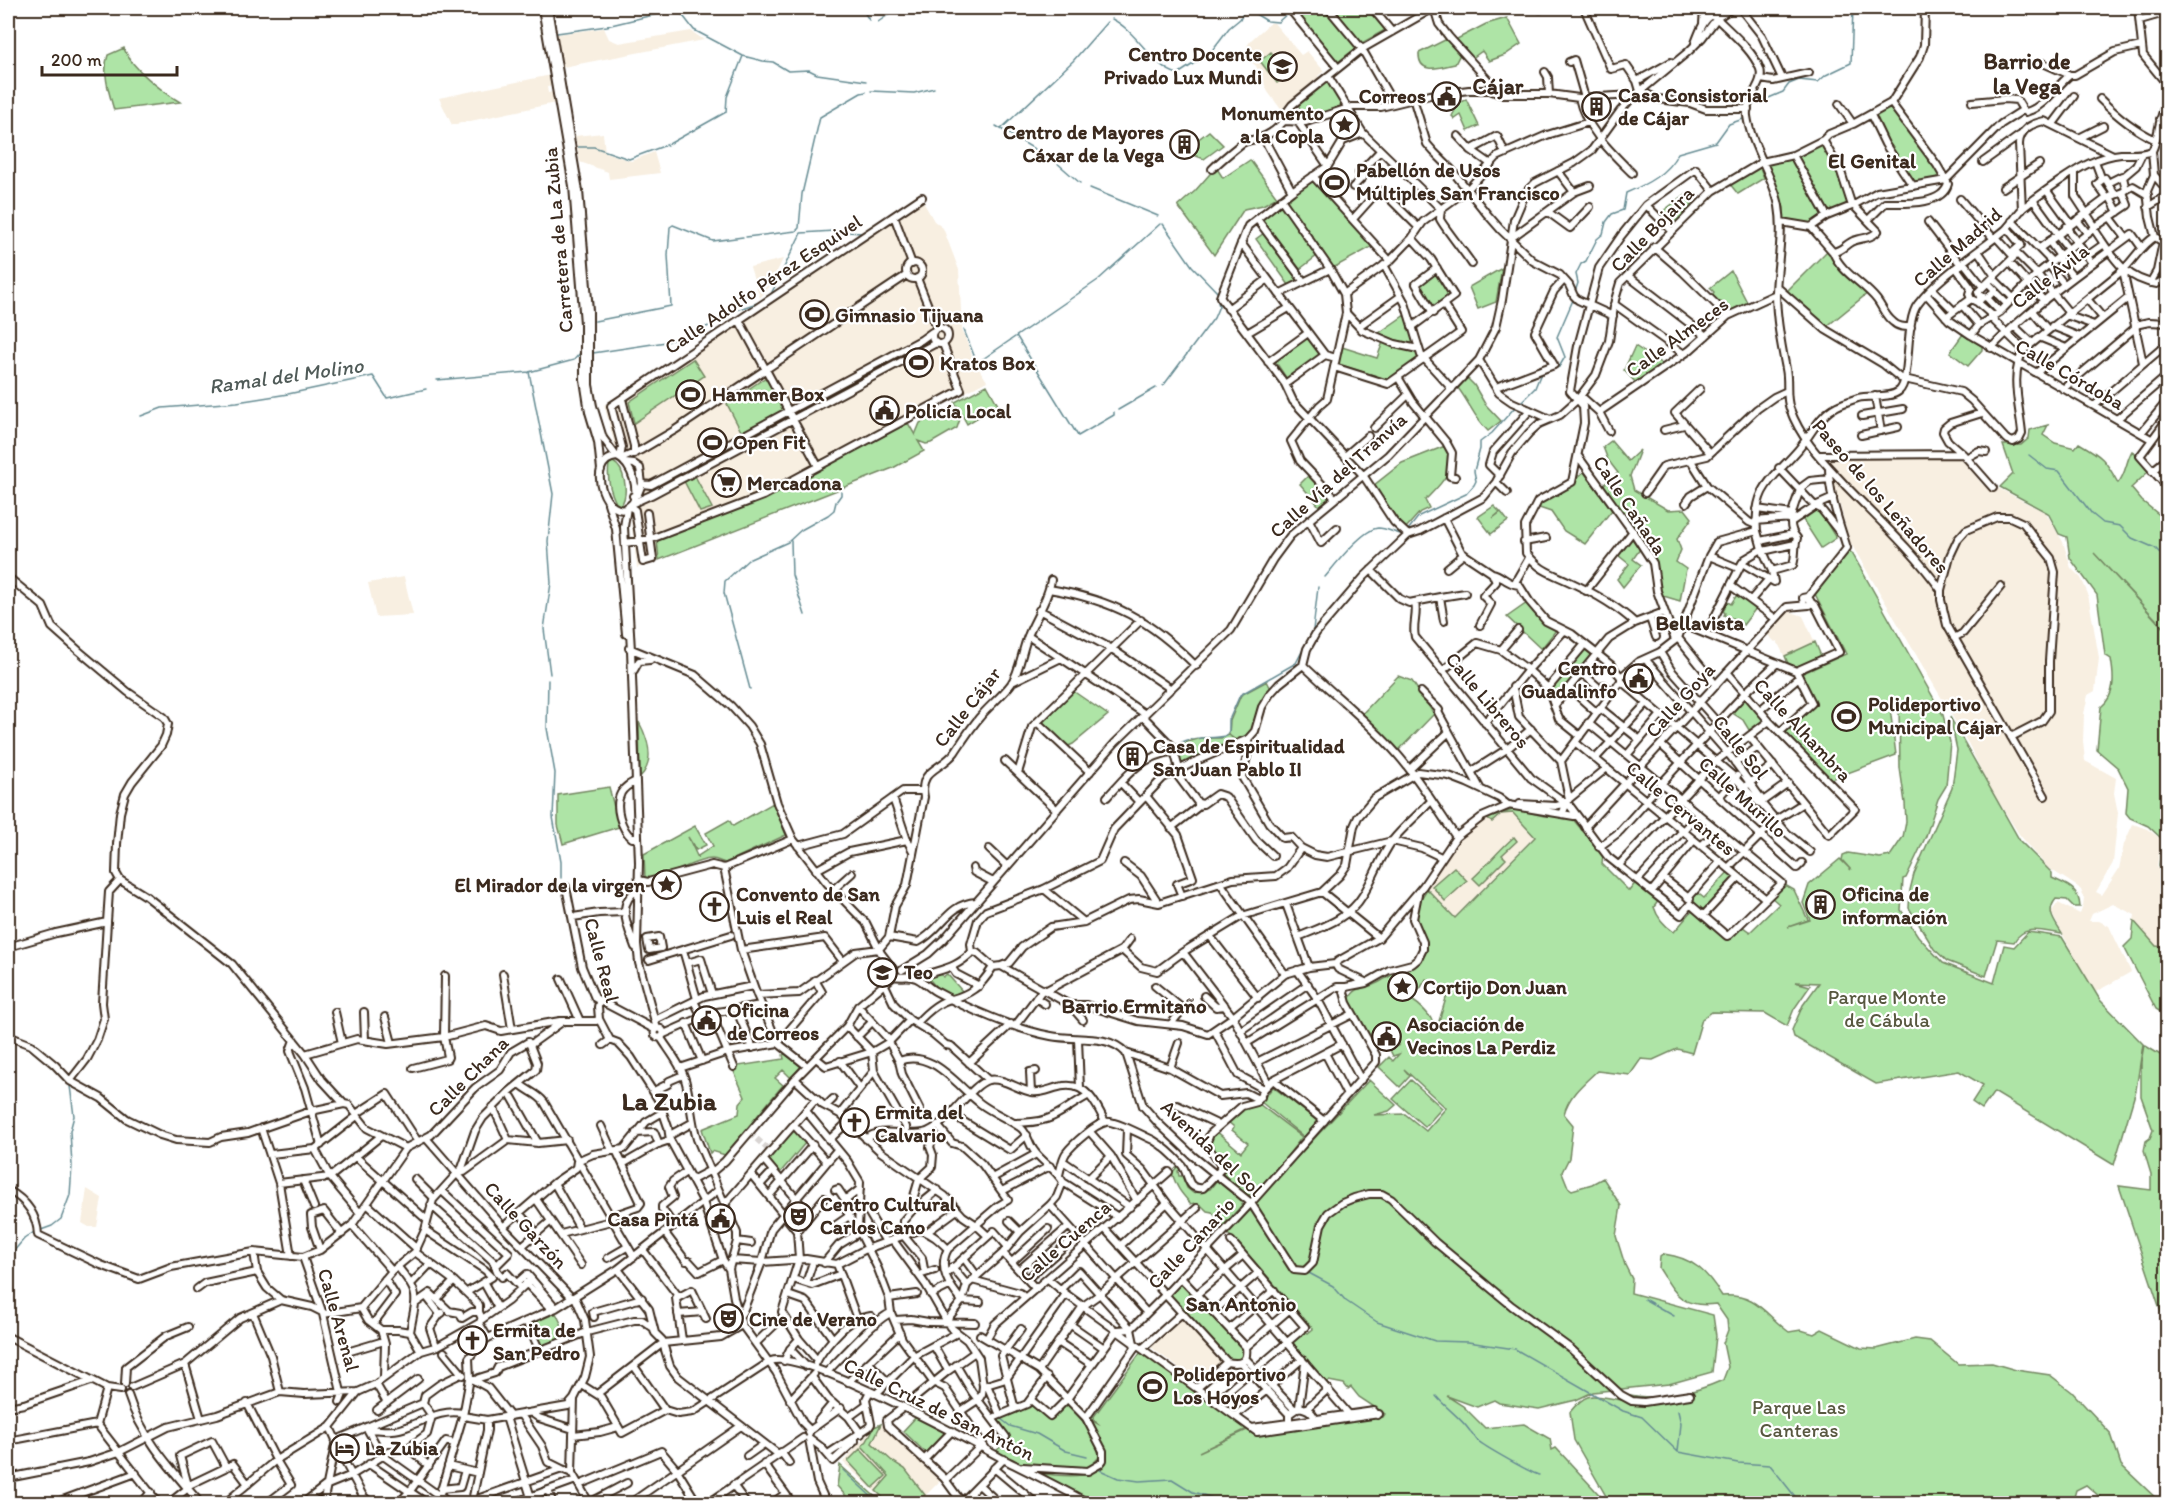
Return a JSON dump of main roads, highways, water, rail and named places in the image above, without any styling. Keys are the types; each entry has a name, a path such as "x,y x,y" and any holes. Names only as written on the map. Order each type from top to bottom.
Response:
{"waterway":[{"path":"677,8 694,30 743,56 773,62 788,71 809,70 817,74 866,81"},
{"path":"557,33 607,26 678,9 697,8"},
{"path":"878,22 898,8"},
{"path":"1752,105 1783,92 1789,84 1799,80 1818,82 1826,75 1851,63 1853,8"},
{"path":"863,10 869,20"},
{"path":"1112,19 1129,32 1161,65 1178,74 1210,53 1229,28 1240,19 1243,12 1249,10 1267,21 1278,22 1289,12"},
{"path":"1002,128 1073,61 1107,22"},
{"path":"578,147 594,147 629,159 669,144 726,112 727,97 743,56"},
{"path":"871,91 914,93 934,88"},
{"path":"746,237 796,231 799,228 802,194 820,117 866,92"},
{"path":"1575,292 1578,283 1576,274 1581,264 1586,261 1597,239 1603,234 1606,222 1612,214 1623,210 1626,193 1662,173 1678,153 1716,142 1729,124 1746,118"},
{"path":"996,126 1056,162 1080,183"},
{"path":"1090,188 1158,216"},
{"path":"1235,251 1246,224 1261,210"},
{"path":"964,330 977,363 1098,280 1160,224"},
{"path":"1163,224 1192,266 1218,293 1222,283"},
{"path":"595,321 671,306 668,255 670,227 673,225 713,241 743,237"},
{"path":"771,294 801,233 834,231 861,233"},
{"path":"1163,386 1214,318 1219,306 1217,298"},
{"path":"1521,402 1535,388 1541,373 1559,367 1565,357 1557,337 1573,300"},
{"path":"593,353 666,342 709,326 733,311 760,302"},
{"path":"580,309 580,352"},
{"path":"1017,337 1078,436 1114,415 1114,412"},
{"name":"Ramal del Molino","path":"437,380 529,372 574,360 580,353"},
{"path":"529,372 553,494 548,541 551,583 544,629 550,674"},
{"name":"Ramal del Molino","path":"141,416 162,408 237,402 373,376 387,398 426,389"},
{"path":"1118,410 1156,388"},
{"path":"1408,530 1419,516 1466,494 1474,485 1476,481 1474,471 1480,442 1492,433 1516,406"},
{"path":"2029,455 2047,469 2059,471 2092,514 2103,523 2120,526 2132,538 2155,548 2168,561"},
{"name":"Ramal del Molino","path":"750,689 724,593 725,581 748,560 788,542 801,530 828,515 834,510 841,490"},
{"path":"1325,577 1350,548 1372,530 1381,528 1401,534"},
{"path":"791,541 792,575 805,615"},
{"path":"1313,630 1318,587"},
{"path":"1175,747 1187,740 1226,736 1229,731 1229,720 1240,695 1296,663 1312,632"},
{"path":"548,680 547,728 555,773 553,817 561,862 561,878"},
{"path":"562,888 566,901"},
{"path":"41,1230 61,1219 70,1195 72,1166 70,1131 74,1116 70,1086"},
{"path":"33,1209 38,1216 39,1223"},
{"path":"8,1258 24,1239 34,1232"},
{"path":"68,1246 80,1252"},
{"path":"1307,1272 1333,1286 1346,1301 1377,1322 1435,1341 1468,1342 1515,1349 1623,1411 1642,1417 1678,1452 1738,1463 1770,1465 1801,1504"},
{"path":"1644,1299 1674,1316"},
{"path":"1436,1396 1470,1431"},
{"path":"1678,1411 1681,1424 1678,1451"},
{"path":"1001,1419 1010,1426 1037,1434 1066,1451 1087,1456"},
{"path":"1471,1432 1488,1448 1539,1475"},
{"path":"843,1470 879,1504"},
{"path":"1100,1470 1118,1478 1139,1481 1172,1479 1193,1492 1233,1504"}],"tunnel":[{"path":"750,1133 771,1152"}],"place":[{"name":"Centro Docente Privado Lux Mundi","path":"1283,66"},
{"name":"Correos","path":"1447,96"},
{"name":"Casa Consistorial de Cájar","path":"1597,106"},
{"name":"Monumento a la Copla","path":"1345,125"},
{"name":"Centro de Mayores Cáxar de la Vega","path":"1185,144"},
{"name":"Pabellón de Usos Múltiples San Francisco","path":"1335,182"},
{"name":"Gimnasio Tijuana","path":"814,315"},
{"name":"Kratos Box","path":"919,363"},
{"name":"Hammer Box","path":"691,394"},
{"name":"Policía Local","path":"884,411"},
{"name":"Open Fit","path":"712,442"},
{"name":"Mercadona","path":"726,483"},
{"name":"Centro Guadalinfo","path":"1638,679"},
{"name":"Polideportivo Municipal Cájar","path":"1847,716"},
{"name":"Casa de Espiritualidad San Juan Pablo II","path":"1132,757"},
{"name":"El Mirador de la virgen","path":"666,885"},
{"name":"Oficina de información","path":"1821,905"},
{"name":"Convento de San Luis el Real","path":"715,906"},
{"name":"Teo","path":"883,972"},
{"name":"Cortijo Don Juan","path":"1402,987"},
{"name":"Oficina de Correos","path":"706,1021"},
{"name":"Asociación de Vecinos La Perdiz","path":"1386,1036"},
{"name":"Ermita del Calvario","path":"854,1123"},
{"name":"Centro Cultural Carlos Cano","path":"799,1216"},
{"name":"Casa Pintá","path":"720,1219"},
{"name":"Cine de Verano","path":"728,1319"},
{"name":"Ermita de San Pedro","path":"472,1341"},
{"name":"Polideportivo Los Hoyos","path":"1152,1386"},
{"name":"La Zubia","path":"344,1448"}],"district":[{"name":"Barrio de la Vega","path":"2027,74"},
{"name":"Cájar","path":"1498,86"},
{"name":"El Genital","path":"1872,161"},
{"name":"Bellavista","path":"1700,623"},
{"name":"Barrio Ermitaño","path":"1134,1006"},
{"name":"La Zubia","path":"669,1101"},
{"name":"San Antonio","path":"1241,1304"}],"park label":[{"name":"Parque Monte de Cábula","path":"1887,1008"},
{"name":"Parque Las Canteras","path":"1799,1418"}]}
